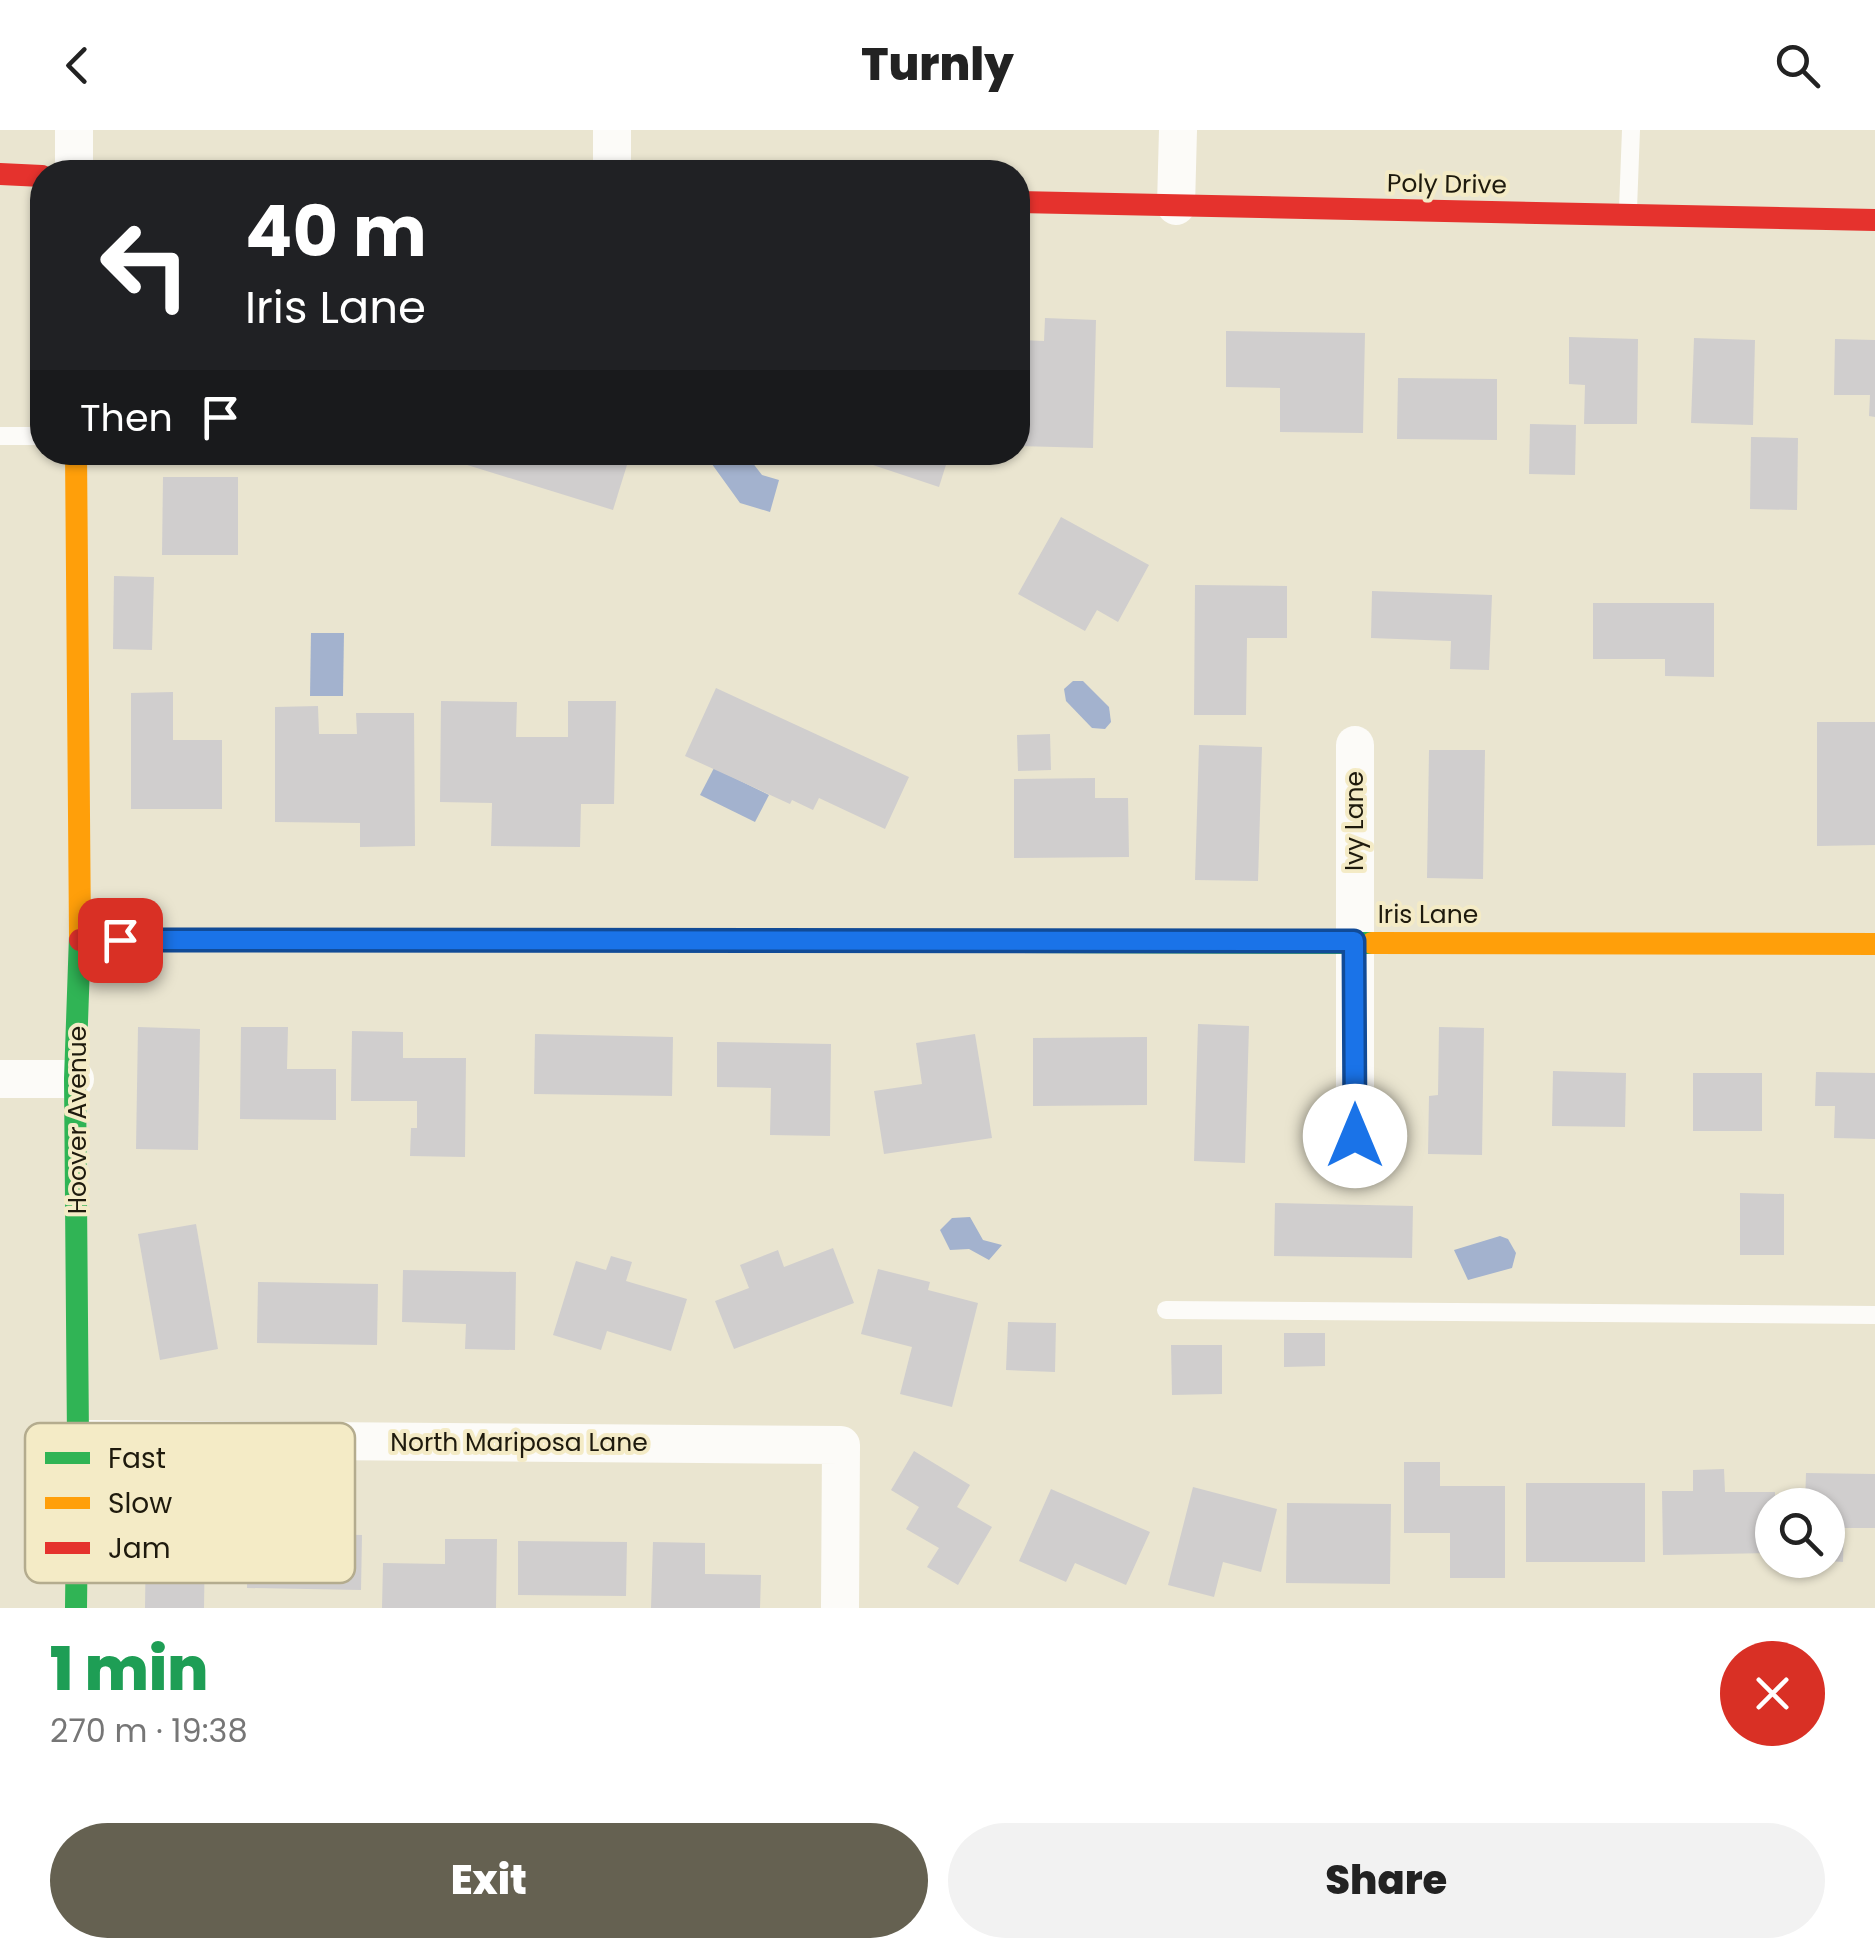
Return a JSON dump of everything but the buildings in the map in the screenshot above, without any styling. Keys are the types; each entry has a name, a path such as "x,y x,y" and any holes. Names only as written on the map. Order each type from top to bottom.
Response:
{"street":[{"path":"74,130 74,160"},
{"path":"612,130 612,160"},
{"path":"1176,206 1178,130"},
{"path":"0,174 30,175"},
{"name":"Poly Drive","path":"1030,202 1875,220"},
{"name":"Hoover Avenue","path":"76,465 80,940 75,1079 78,1423"},
{"name":"Ivy Lane","path":"1354,745 1355,1136"},
{"name":"Iris Lane","path":"80,940 1875,944"},
{"path":"0,1079 75,1079"},
{"name":"North Mariposa Lane","path":"355,1441 840,1445 840,1608"},
{"name":"Hoover Avenue","path":"76,1583 76,1608"}],"lane":[{"path":"1628,216 1632,130"},
{"path":"0,436 30,436"},
{"path":"1166,1310 1875,1315"}],"water":[{"path":"713,465 754,465 762,475 779,480 770,512 740,503"},
{"path":"311,633 344,633 343,696 310,696"},
{"path":"1073,681 1083,681 1109,707 1111,722 1105,729 1092,728 1066,701 1064,689"},
{"path":"714,768 769,795 755,822 700,795"},
{"path":"970,1217 983,1240 1002,1245 989,1260 969,1249 950,1250 940,1230 952,1218"},
{"path":"1500,1236 1508,1239 1516,1253 1512,1268 1468,1280 1454,1250"}],"traffic: fast":[{"path":"78,1423 75,1079 80,936"},
{"path":"664,941 1372,943"},
{"path":"76,1583 76,1608"}],"traffic: slow":[{"path":"76,465 80,936"},
{"path":"1372,943 1875,944"}],"traffic: jam":[{"path":"0,174 30,175"},
{"path":"1030,202 1875,220"},
{"path":"80,940 664,941"}],"route":[{"path":"120,940 1354,941 1355,1136"}]}
